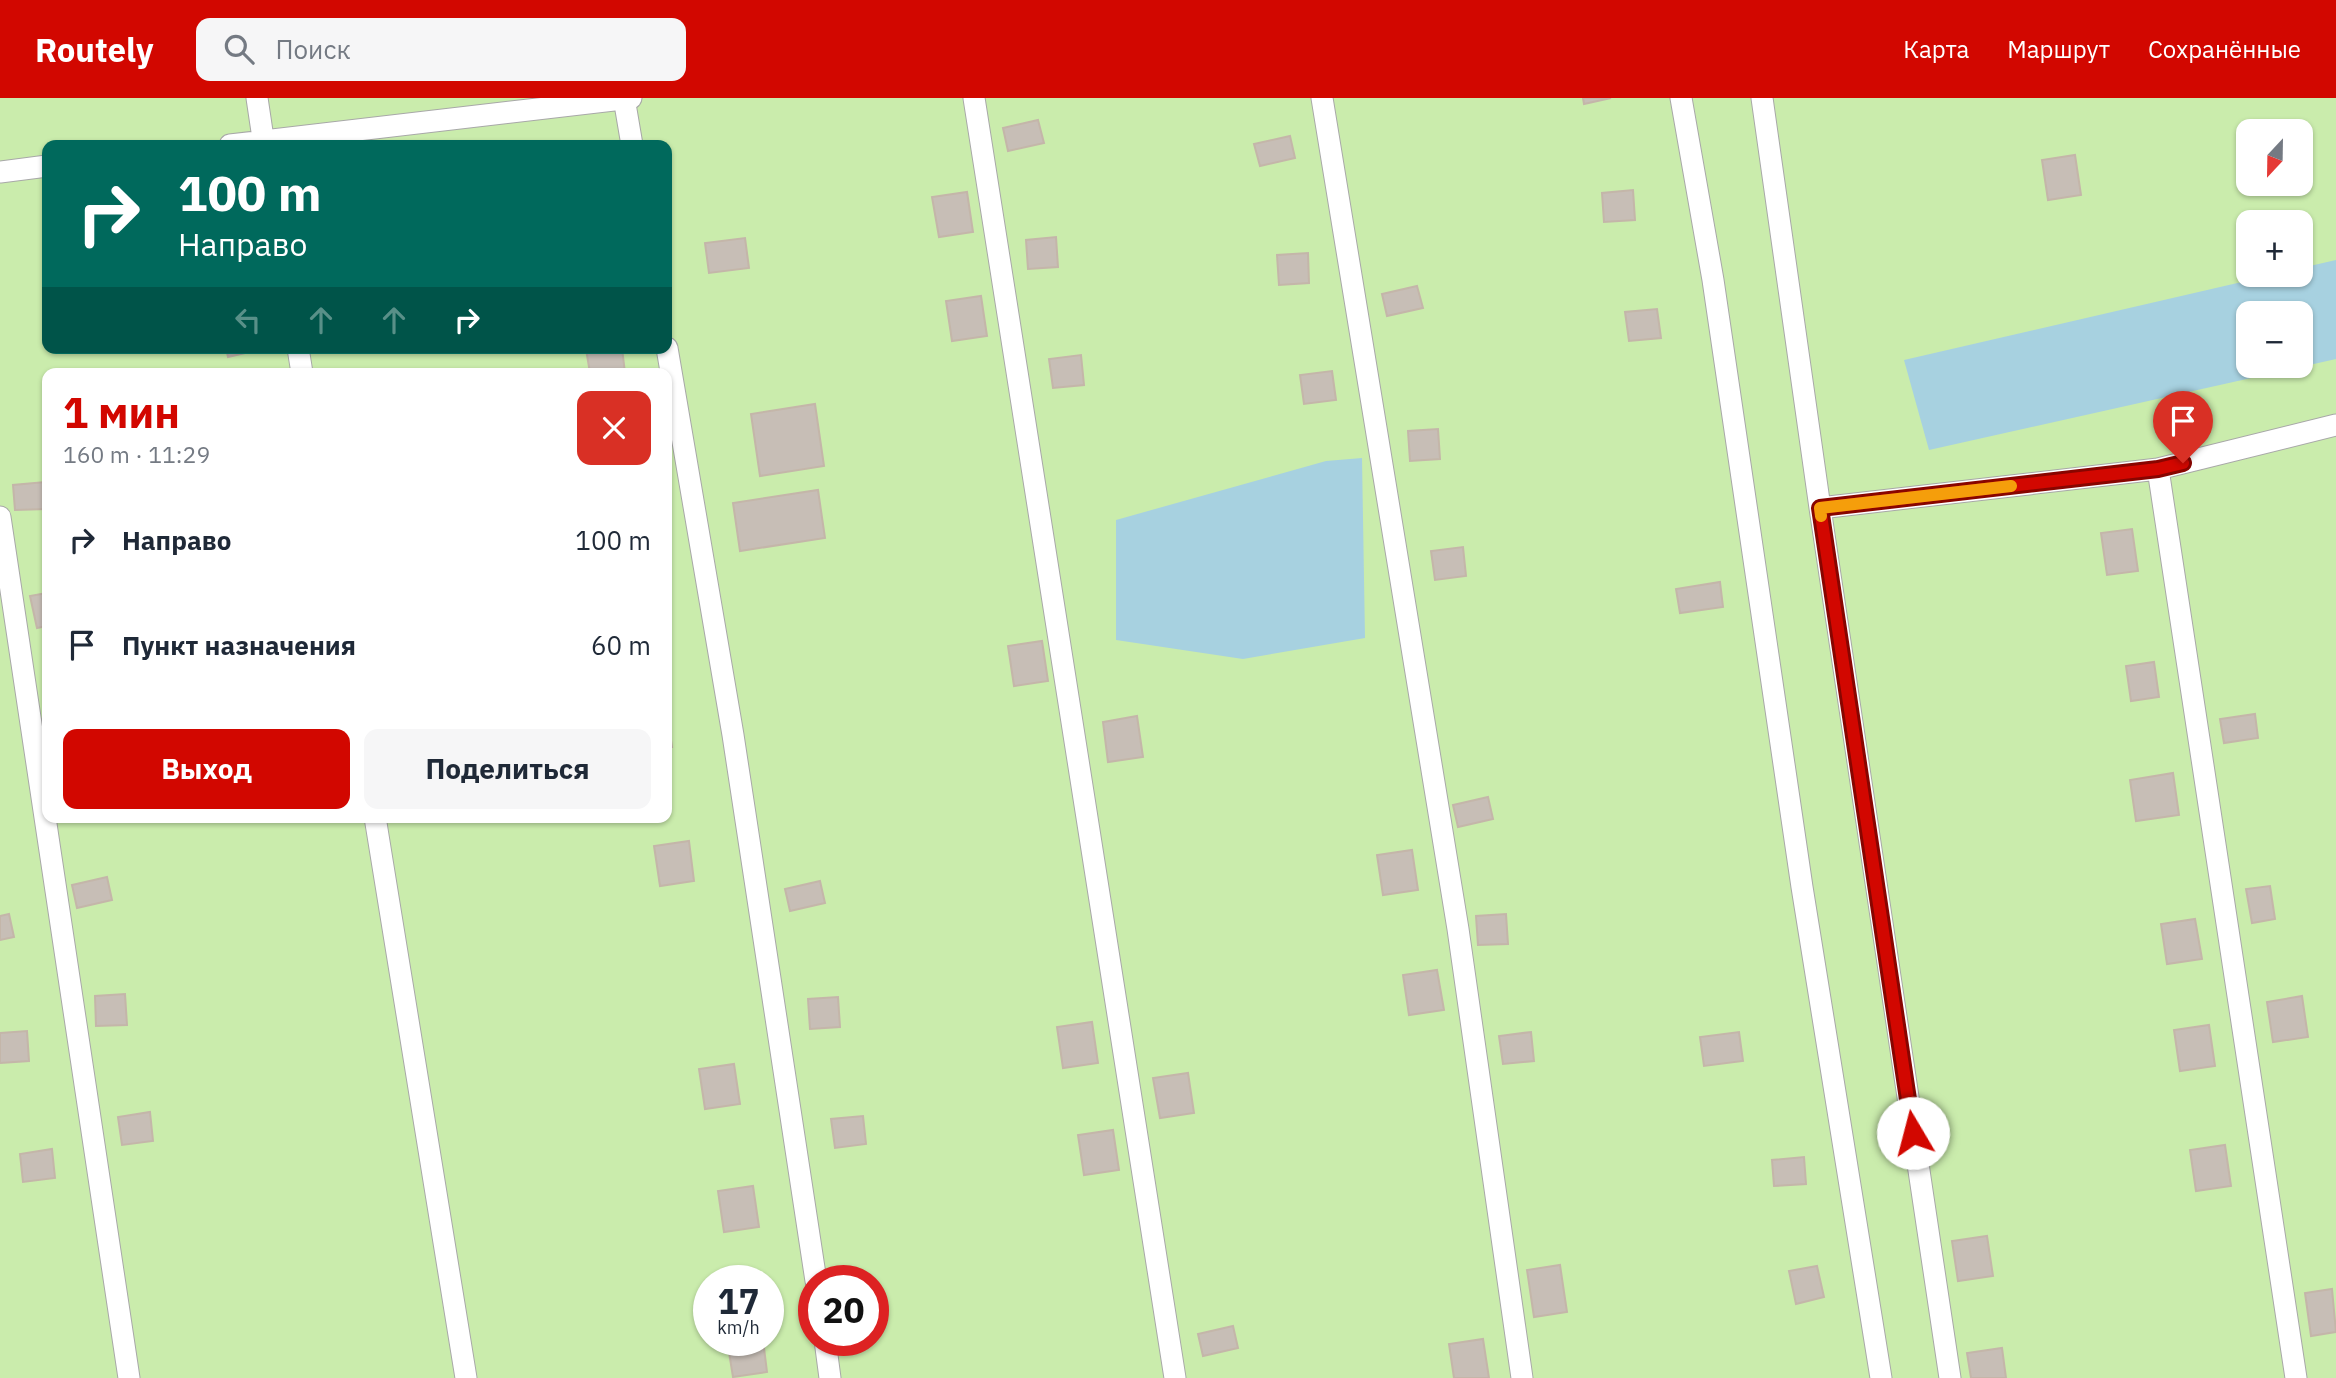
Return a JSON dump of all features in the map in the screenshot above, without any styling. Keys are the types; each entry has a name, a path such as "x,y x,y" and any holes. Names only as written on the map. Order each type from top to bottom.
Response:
{"lane":[{"path":"257,98 264,140"},
{"path":"288,140 626,98 631,140"},
{"path":"974,98 1175,1378"},
{"path":"1322,98 1455,916 1522,1378"},
{"path":"1681,98 1713,280 1802,887 1881,1378"},
{"path":"1762,98 1820,508 1950,1378"},
{"path":"0,172 42,167"},
{"path":"672,377 733,735 814,1265"},
{"path":"1820,508 2158,469 2336,425"},
{"path":"2158,469 2296,1378"},
{"path":"0,517 42,797"},
{"path":"46,823 129,1378"},
{"path":"375,823 466,1378"},
{"path":"827,1356 830,1378"}],"green space":[{"path":"0,98 2336,98 2336,1378 0,1378"}],"water":[{"path":"2336,260 2336,359 2313,364 2313,301 2236,301 2236,378 2251,378 1929,450 1904,360 2236,283 2236,287 2313,287 2313,265"},
{"path":"1362,458 1365,638 1243,659 1116,640 1116,520 1326,461"}],"building":[{"path":"1583,98 1611,98 1584,104"},
{"path":"1038,120 1044,143 1008,151 1003,128"},
{"path":"1290,136 1295,158 1260,166 1254,144"},
{"path":"2075,155 2081,195 2048,200 2042,160"},
{"path":"1633,190 1635,220 1604,222 1602,193"},
{"path":"967,192 973,232 939,237 932,197"},
{"path":"1056,237 1058,267 1028,269 1026,240"},
{"path":"745,238 749,268 709,273 705,243"},
{"path":"1308,253 1309,283 1279,285 1277,255"},
{"path":"1417,286 1423,308 1387,316 1382,294"},
{"path":"981,296 987,336 952,341 946,301"},
{"path":"1657,309 1661,338 1629,341 1625,312"},
{"path":"587,354 623,354 624,368 589,368"},
{"path":"1081,355 1084,385 1053,388 1049,359"},
{"path":"1332,371 1336,400 1304,404 1300,375"},
{"path":"815,404 824,466 760,476 751,414"},
{"path":"1438,429 1440,459 1410,461 1408,431"},
{"path":"42,482 42,509 15,510 13,485"},
{"path":"818,490 825,538 740,551 733,503"},
{"path":"2132,529 2138,571 2107,575 2101,533"},
{"path":"1463,547 1466,576 1435,580 1431,551"},
{"path":"1720,582 1723,607 1680,613 1676,589"},
{"path":"42,594 42,627 37,628 30,596"},
{"path":"1042,641 1048,681 1014,686 1008,646"},
{"path":"2154,662 2159,697 2131,701 2126,666"},
{"path":"2255,714 2258,738 2224,743 2220,719"},
{"path":"1137,716 1143,757 1108,762 1103,722"},
{"path":"42,719 42,756 41,756 35,720"},
{"path":"2173,773 2179,815 2136,821 2130,780"},
{"path":"1488,797 1493,819 1458,827 1453,805"},
{"path":"689,841 694,881 660,886 654,846"},
{"path":"1412,850 1418,890 1383,895 1377,855"},
{"path":"107,877 112,900 77,908 72,885"},
{"path":"820,881 825,903 790,911 785,889"},
{"path":"2270,886 2275,919 2252,923 2246,889"},
{"path":"9,914 14,937 0,940 0,916"},
{"path":"1506,914 1508,944 1478,945 1476,916"},
{"path":"2195,919 2202,959 2167,964 2161,924"},
{"path":"1437,970 1444,1010 1409,1015 1403,975"},
{"path":"125,994 127,1025 96,1026 95,996"},
{"path":"2302,996 2308,1037 2273,1042 2267,1002"},
{"path":"838,997 840,1027 810,1029 808,999"},
{"path":"1092,1022 1098,1063 1063,1068 1057,1027"},
{"path":"2209,1025 2215,1066 2180,1071 2174,1030"},
{"path":"27,1031 29,1061 0,1063 0,1033"},
{"path":"1531,1032 1534,1061 1503,1064 1499,1036"},
{"path":"1739,1032 1743,1061 1704,1066 1700,1037"},
{"path":"734,1064 740,1104 705,1109 699,1069"},
{"path":"1188,1073 1194,1113 1160,1118 1153,1078"},
{"path":"150,1112 153,1141 122,1145 118,1117"},
{"path":"863,1116 866,1144 835,1148 831,1119"},
{"path":"1113,1130 1119,1170 1084,1175 1078,1135"},
{"path":"2225,1145 2231,1186 2196,1191 2190,1150"},
{"path":"52,1149 55,1178 23,1182 20,1154"},
{"path":"1804,1157 1806,1184 1774,1186 1772,1160"},
{"path":"753,1186 759,1227 724,1232 718,1191"},
{"path":"1987,1236 1993,1276 1958,1281 1952,1241"},
{"path":"1560,1265 1567,1312 1534,1317 1527,1270"},
{"path":"1817,1266 1824,1297 1796,1304 1789,1271"},
{"path":"2332,1289 2336,1332 2311,1336 2305,1293"},
{"path":"1233,1326 1238,1348 1203,1356 1198,1334"},
{"path":"1483,1339 1489,1378 1454,1378 1449,1344"},
{"path":"2002,1348 2006,1378 1971,1378 1967,1353"},
{"path":"730,1356 765,1356 767,1372 733,1377"}],"slow traffic":[{"path":"1821,516 1820,508 2011,486"}],"route":[{"path":"1913,1133 1820,508 2158,469 2183,463"}]}
